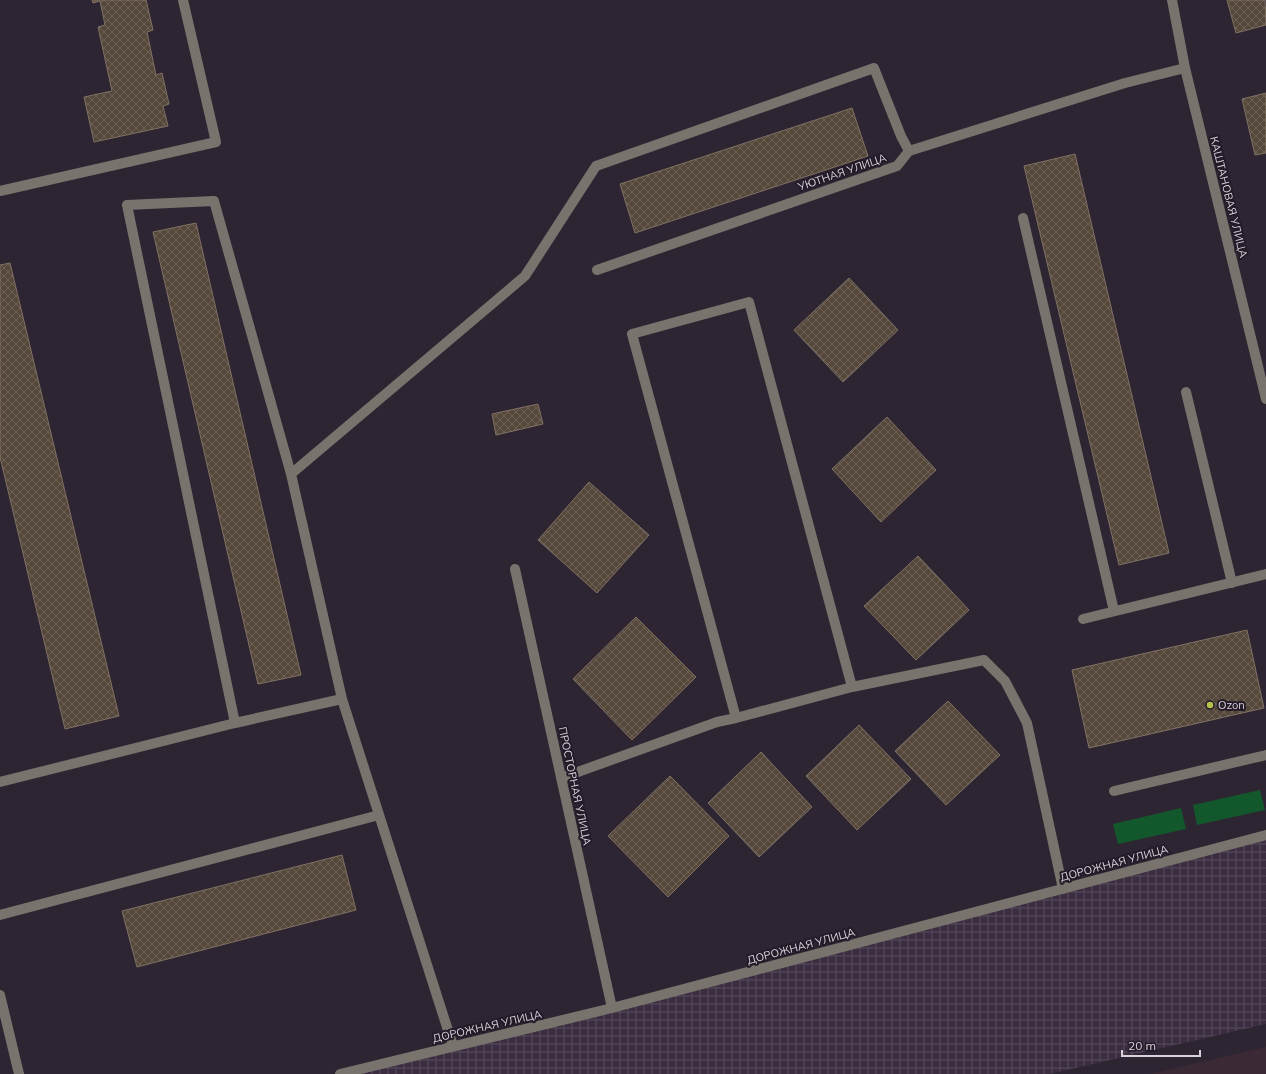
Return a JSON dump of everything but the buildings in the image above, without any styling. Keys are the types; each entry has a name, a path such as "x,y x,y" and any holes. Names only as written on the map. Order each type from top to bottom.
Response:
{"street":[{"path":"0,191 216,142 183,0"},
{"name":"КАШТАНОВАЯ УЛИЦА","path":"1172,0 1184,68 1266,399"},
{"path":"291,474 526,276 596,166 874,68 908,151 1125,83 1184,68"},
{"name":"УЮТНАЯ УЛИЦА","path":"597,270 896,166 908,151"},
{"path":"235,723 127,205 214,201 291,474 342,699 453,1046"},
{"path":"1024,218 1114,611"},
{"path":"736,718 632,334 749,302 852,687"},
{"path":"1186,392 1232,583"},
{"name":"ПРОСТОРНАЯ УЛИЦА","path":"515,569 612,1008"},
{"path":"1083,619 1266,574"},
{"path":"561,778 717,722 852,687 984,660 1005,680 1027,724 1064,889"},
{"path":"0,782 235,723 342,699"},
{"path":"1114,791 1266,755"},
{"path":"0,915 379,815"},
{"name":"ДОРОЖНАЯ УЛИЦА","path":"340,1074 612,1008 1266,835"},
{"path":"0,995 19,1074"}],"shaded area":[{"path":"1266,835 1266,1024 1049,1074 335,1074 612,1008"},
{"path":"1266,1047 1266,1074 1150,1074"}],"green space":[{"path":"1260,790 1265,810 1197,825 1193,805"},
{"path":"1181,808 1186,829 1118,844 1113,824"}],"place":[{"name":"Ozon","path":"1210,705"}]}
